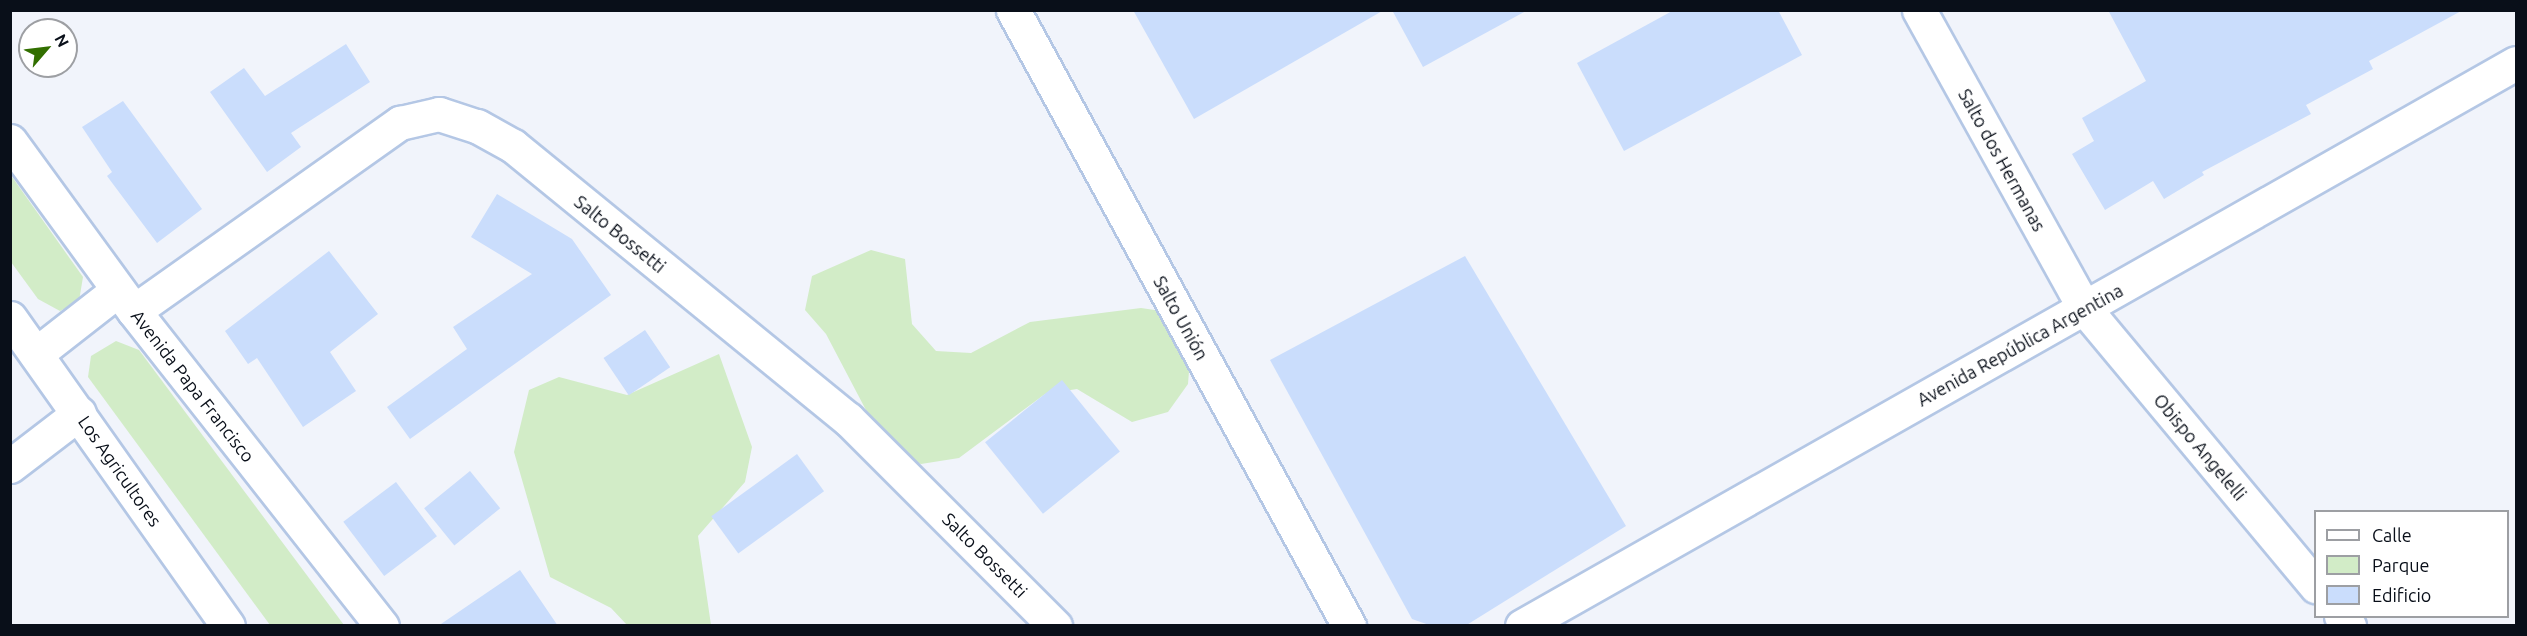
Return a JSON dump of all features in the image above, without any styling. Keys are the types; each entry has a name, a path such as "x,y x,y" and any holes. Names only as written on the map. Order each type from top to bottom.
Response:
{"street":[{"name":"Salto Unión","path":"1013,10 1349,626"},
{"name":"Salto dos Hermanas","path":"1919,10 2085,309"},
{"name":"Avenida República Argentina","path":"1522,626 2517,63"},
{"name":"Salto Bossetti","path":"36,354 126,300 400,123 439,114 477,126 513,147 848,419 1055,626"},
{"name":"Avenida Papa Francisco","path":"10,141 126,300 382,626"},
{"name":"Obispo Angelelli","path":"2085,309 2314,584"},
{"name":"Los Agricultores","path":"10,318 228,626"},
{"path":"10,466 79,413"}],"green space":[{"path":"10,174 83,277 79,301 60,311 38,299 11,262"},
{"path":"871,250 905,259 912,324 936,351 971,353 1030,322 1141,308 1175,313 1191,346 1188,384 1168,412 1132,422 1077,389 1045,394 959,458 921,464 888,452 826,334 805,310 812,276"},
{"path":"116,341 139,350 344,625 270,625 88,377 91,356"},
{"path":"719,354 752,447 745,482 698,536 711,625 627,625 611,608 550,577 514,452 529,390 559,377 627,395"}],"building":[{"path":"1133,10 1384,10 1194,119"},
{"path":"1392,10 1528,10 1423,67"},
{"path":"1674,10 1778,10 1802,55 1624,151 1577,63"},
{"path":"2108,10 2463,10 2369,61 2373,69 2306,105 2311,114 2202,172 2204,175 2164,199 2153,181 2105,210 2072,154 2094,141 2082,118 2146,81"},
{"path":"346,44 370,82 291,133 301,147 267,172 210,92 244,68 265,96"},
{"path":"123,101 202,209 157,243 107,176 112,172 82,127"},
{"path":"497,194 572,239 611,295 410,439 387,407 467,349 453,327 532,274 471,237"},
{"path":"329,251 378,314 330,352 356,391 303,427 257,358 248,364 225,331"},
{"path":"1465,256 1626,526 1465,626 1432,626 1412,619 1270,360"},
{"path":"645,330 670,367 629,395 604,358"},
{"path":"1062,380 1120,451 1043,514 985,442"},
{"path":"797,454 824,491 738,554 711,516"},
{"path":"470,471 500,508 454,545 424,508"},
{"path":"396,482 437,536 384,576 343,522"},
{"path":"520,570 558,626 438,626 504,581"}]}
